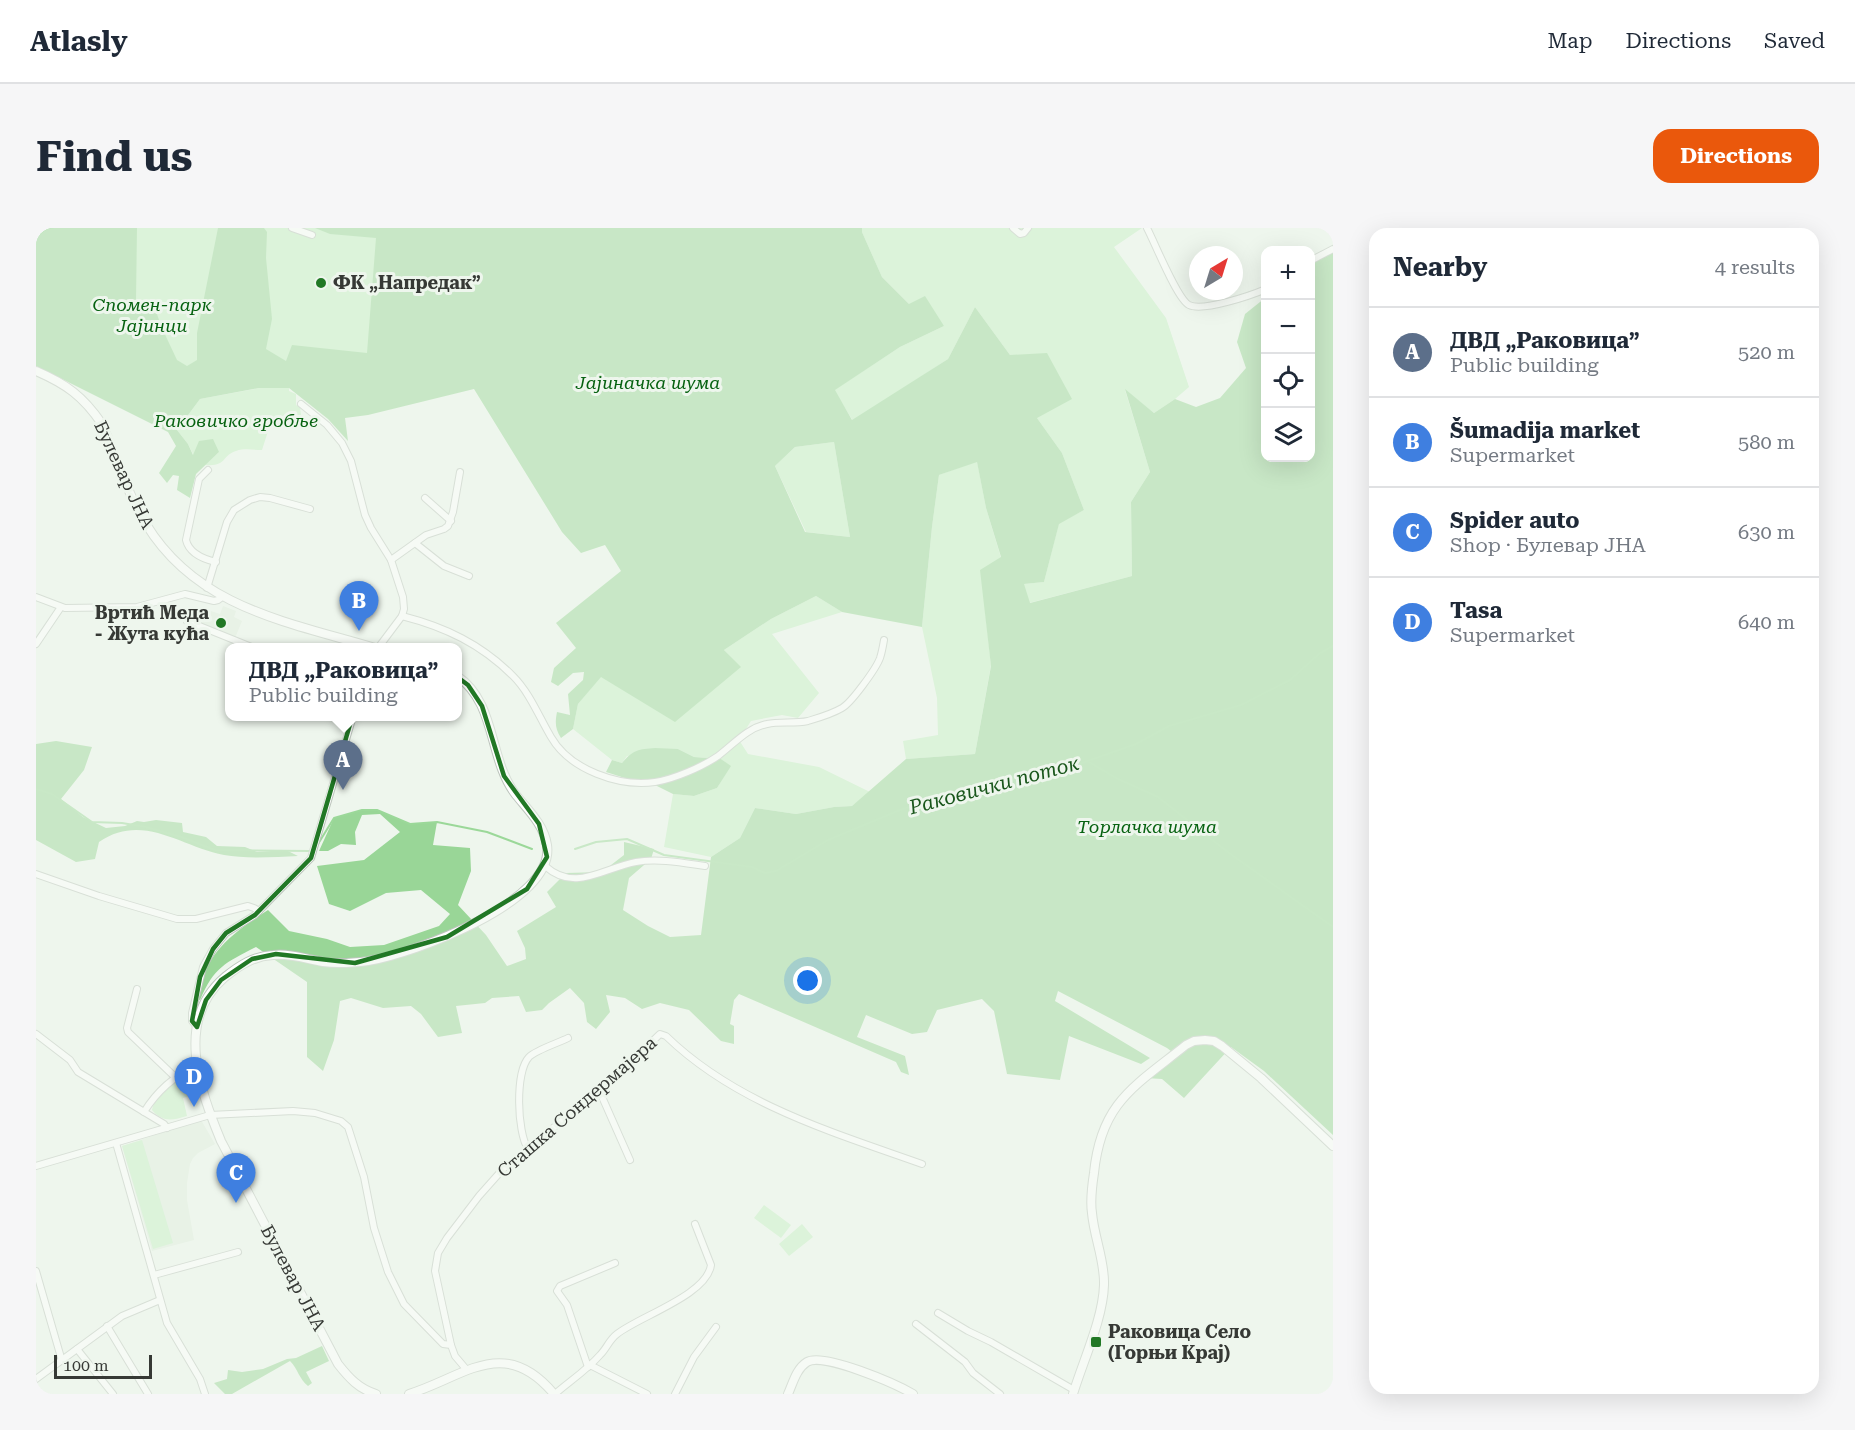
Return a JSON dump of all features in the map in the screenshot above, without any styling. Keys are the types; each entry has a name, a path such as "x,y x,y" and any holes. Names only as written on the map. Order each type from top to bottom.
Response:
{"main road":[{"name":"Булевар ЈНА","path":"36,371 65,385 89,405 102,424 148,528 171,558 194,579 222,597 262,614 360,643"},
{"path":"462,680 482,706 507,783 539,824 547,846 545,866"},
{"name":"Булевар ЈНА","path":"376,1394 356,1384 338,1364 220,1141 196,1066 197,1027 203,1007 211,992 230,973 252,959 276,954 331,963 355,963 401,952 447,937 490,914 527,889 536,881 545,866"},
{"path":"1073,1392 1101,1312 1104,1293 1103,1271 1092,1214 1095,1162 1106,1122 1114,1107 1125,1094 1186,1045 1194,1041 1209,1040 1222,1046 1254,1072 1333,1146"},
{"path":"788,1394 800,1368 804,1363 813,1359 873,1375 913,1394"},
{"path":"409,1394 466,1369 488,1364 503,1364 521,1368 537,1377 555,1394"}],"street":[{"path":"292,228 312,235"},
{"path":"1013,228 1017,233 1026,230"},
{"path":"1147,228 1175,286 1188,304 1201,307 1261,291"},
{"path":"1315,259 1333,249"},
{"path":"301,404 327,425 342,443 351,461 365,515 391,560 403,597 404,609 402,616 381,643"},
{"path":"208,470 199,479 186,540 189,548 195,553 216,562"},
{"path":"391,560 426,535 446,528 451,521 460,472"},
{"path":"207,588 231,514 245,503 255,498 270,498 310,509"},
{"path":"424,498 451,521"},
{"path":"415,543 444,566 469,576"},
{"path":"36,597 61,607 137,607 185,594 214,601 222,597"},
{"path":"36,644 61,607"},
{"path":"402,616 430,623 470,641 496,661 520,684 555,743 571,759 604,776 644,783 669,778 706,763 755,727 773,723 806,721 844,707 880,660 884,640"},
{"path":"187,621 242,643"},
{"path":"197,1027 192,1021 192,1013 207,958 226,933 259,911 307,864 312,856 352,721"},
{"path":"545,866 566,879 591,875 638,861 705,866"},
{"path":"36,874 99,896 177,919 196,919 248,906 259,911"},
{"path":"137,989 128,1032 175,1077"},
{"path":"36,1034 70,1060 78,1072 165,1124 167,1128"},
{"name":"Сташка Сондермајера","path":"451,1346 435,1271 438,1253 447,1238 503,1169 627,1066 657,1035 664,1034 709,1072 756,1099 817,1126 922,1164"},
{"path":"528,1149 521,1132 519,1114 522,1075 527,1061 530,1056 568,1038"},
{"path":"144,1112 160,1090 175,1077 196,1066"},
{"path":"599,1090 630,1160"},
{"path":"36,1166 210,1115 304,1112 338,1119 348,1127 364,1177 380,1250 397,1290 410,1311 443,1344 451,1346 455,1356 466,1369"},
{"path":"116,1143 170,1330 200,1379 206,1394"},
{"path":"555,1394 601,1355 618,1333 688,1294 705,1278 711,1265 694,1224"},
{"path":"154,1275 238,1252"},
{"path":"615,1263 560,1286 556,1291 567,1305 589,1366 647,1394"},
{"path":"36,1271 62,1361"},
{"path":"36,1379 133,1310 160,1300"},
{"path":"938,1313 1073,1392"},
{"path":"916,1324 965,1362 973,1372 1000,1394"},
{"path":"108,1326 148,1394"},
{"path":"675,1394 694,1357 716,1327"},
{"path":"77,1349 113,1394"}],"highlighted area":[{"path":"377,648 445,668 468,685 482,706 504,776 539,824 547,857 527,889 447,937 355,963 276,954 252,959 221,980 206,1000 197,1027 192,1021 200,977 213,949 226,933 255,915 311,858 367,666"}],"shaded area":[{"name":"Вртић Меда - Жута кућа","path":"223,606 236,611 234,617 242,621 235,638 199,625 205,609 220,614"},
{"path":"201,1120 215,1144 198,1153 190,1164 187,1200 194,1240 152,1251 122,1146"}],"green space":[{"name":"Спомен-парк Јајинци","path":"36,228 676,228 567,344 283,380 146,410"},
{"path":"36,228 137,228 136,300 154,305 177,360 187,366 197,360 197,333 218,228 264,228 267,232 266,258 272,319 266,349 286,361 292,345 367,353 376,238 330,234 315,228 862,228 882,277 909,304 925,296 944,326 900,347 835,390 852,420 948,359 975,307 1010,355 1047,353 1072,399 1037,418 1062,453 1084,510 1059,524 1044,582 1024,584 1030,603 1132,576 1131,502 1150,472 1125,389 1154,413 1175,399 1196,407 1220,398 1246,368 1237,342 1245,314 1261,301 1261,462 1315,462 1315,262 1333,252 1333,1135 1264,1071 1231,1047 1184,1098 1162,1079 1145,1078 1176,1055 1167,1048 1058,991 1055,1001 1150,1058 1141,1064 1069,1036 1060,1080 1007,1074 994,1011 982,999 937,1010 927,1032 912,1034 866,1015 857,1037 905,1056 909,1075 901,1072 896,1062 739,994 734,1000 730,1024 734,1026 734,1044 721,1041 689,1010 660,1003 642,1009 625,998 606,995 610,1012 596,1029 587,1022 584,1003 570,988 542,1010 526,1012 519,996 492,998 485,1003 456,1006 462,1033 438,1037 421,1014 411,1006 383,1008 351,998 340,1001 334,1040 323,1071 307,1057 307,982 256,947 222,967 210,980 200,1000 197,999 203,976 214,955 239,930 268,910 289,931 327,939 350,947 384,945 439,926 450,914 421,890 386,893 350,911 329,904 317,866 364,860 400,832 380,814 362,815 355,832 356,845 341,844 328,851 319,851 334,818 362,810 377,810 410,824 437,822 433,845 470,848 471,871 458,905 486,935 507,966 526,959 525,948 517,931 556,907 547,892 566,873 602,872 624,855 624,842 654,849 651,859 629,878 623,910 670,937 701,935 711,857 740,838 755,808 796,814 852,806 906,759 975,754 991,666 980,570 1001,557 986,508 977,462 939,475 922,627 842,612 816,596 771,619 724,650 741,667 675,722 601,677 578,704 573,729 561,738 556,725 557,712 570,715 568,694 583,680 584,672 573,673 558,686 551,682 554,668 576,648 556,623 621,571 605,545 581,553 562,532 474,389 368,415 345,418 348,441 328,419 289,388 259,388 200,399 177,430 193,455 199,441 213,439 219,452 196,474 190,498 177,490 179,476 173,475 167,483 159,473 176,446 168,432 36,366","holes":["834,442 850,537 805,532 775,466 795,447"]},
{"path":"862,228 1142,228 1114,247 1166,318 1189,387 1154,413 1125,390 1150,472 1131,502 1132,576 1029,603 1023,584 1044,582 1059,523 1084,510 1062,453 1037,418 1010,355 975,307 948,359 853,421 834,390 900,347 944,326 909,304 882,277"},
{"name":"Раковичко гробље","path":"271,386 289,388 289,391 296,394 296,405 300,407 301,415 297,416 298,429 270,425 262,450 236,451 221,463 205,465 219,452 194,456 177,430 200,399"},
{"path":"834,442 850,537 806,532 775,466 795,447"},
{"path":"977,461 986,508 1001,558 985,609 991,665 975,754 906,759 903,741 938,735 937,698 922,627 939,475"},
{"path":"816,596 842,612 772,634 819,693 798,718 782,715 751,721 739,740 748,754 819,767 870,792 852,806 796,814 755,808 740,838 711,857 664,847 673,794 694,796 717,788 730,766 721,759 694,757 678,749 627,756 622,763 612,760 573,729 578,704 601,676 740,667 724,650 771,619"},
{"path":"56,741 92,747 84,770 61,799 83,817 106,828 125,826 137,821 156,820 182,823 183,832 206,837 217,846 245,847 257,852 286,850 298,856 224,855 162,834 131,830 115,834 99,842 95,859 76,862 36,840 36,744"},
{"path":"655,748 678,749 694,757 721,759 731,766 717,788 694,796 673,794 647,781 631,780 606,772 612,760 622,763 637,751"},
{"path":"192,1071 196,1094 183,1098 187,1116 164,1119 156,1114 152,1110 162,1092 173,1082"},
{"path":"142,1140 173,1243 153,1249 122,1146"},
{"path":"764,1205 791,1225 781,1238 754,1218"},
{"path":"802,1224 813,1237 789,1256 779,1244"},
{"path":"322,1346 329,1361 306,1372 312,1383 308,1386 290,1361 232,1394 225,1394 214,1383 227,1379 228,1370 242,1372 263,1369"}],"waterway":[{"name":"Раковички поток","path":"575,849 596,842 627,839 664,855 752,867 765,873 776,871 828,840 900,810 989,782 1065,769 1136,744 1169,726 1241,705 1290,680 1320,653 1333,646"},
{"path":"1087,761 1118,779 1158,797 1229,853 1333,927"},
{"name":"Раковички поток","path":"36,789 52,794 92,822 146,827 215,850 310,851"},
{"name":"Раковички поток","path":"318,844 334,818 362,810 377,810 410,824 437,822 487,832 532,849"}],"place":[{"name":"ФК „Напредак”","path":"321,283"},
{"name":"Вртић Меда - Жута кућа","path":"221,623"},
{"name":"Šumadija market","path":"359,631"},
{"name":"ДВД „Раковица”","path":"343,790"},
{"name":"Tasa","path":"194,1107"},
{"name":"Spider auto","path":"236,1203"},
{"name":"Раковица Село (Горњи Крај)","path":"1096,1342"}],"park label":[{"name":"Јајиначка шума","path":"648,383"},
{"name":"Торлачка шума","path":"1147,827"}]}
